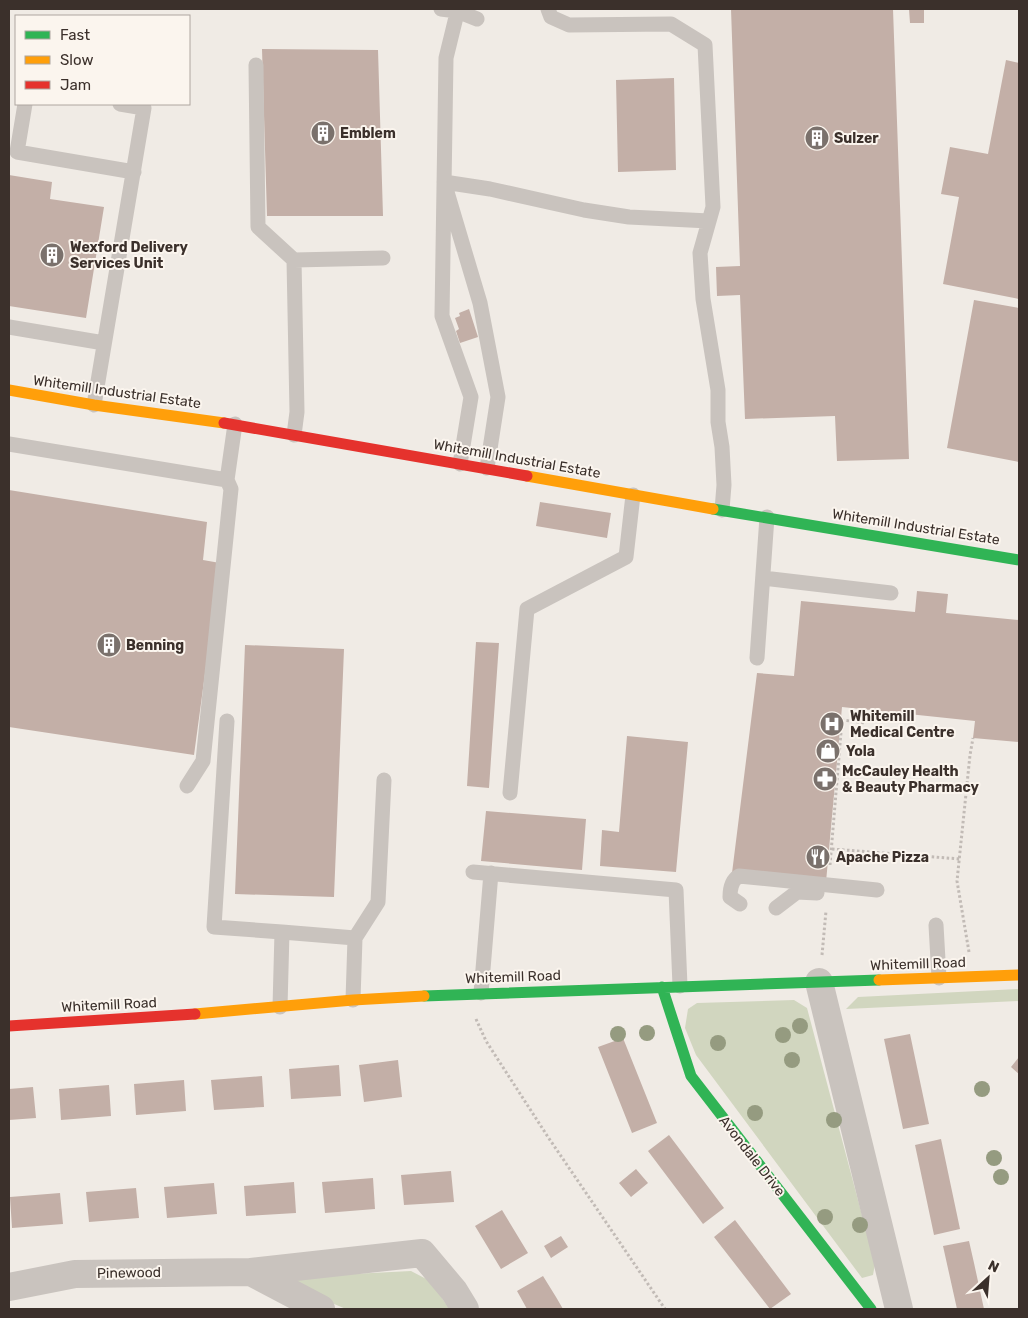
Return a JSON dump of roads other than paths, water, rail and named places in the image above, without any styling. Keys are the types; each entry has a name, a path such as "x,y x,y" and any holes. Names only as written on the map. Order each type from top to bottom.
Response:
{"street":[{"name":"Whitemill Industrial Estate","path":"9,390 235,424 633,495 1019,560"},
{"name":"Whitemill Road","path":"9,1026 179,1016 353,1000 680,986 1019,975"},
{"path":"819,982 899,1309"},
{"name":"Avondale Drive","path":"662,987 691,1076 871,1309"},
{"name":"Pinewood","path":"9,1287 75,1274 251,1272 422,1253 454,1291 464,1309"},
{"name":"Pinewood","path":"251,1272 321,1309"}],"lane":[{"path":"441,9 457,10 476,19"},
{"path":"548,9 551,17 569,25 671,24 705,45 713,207 700,254 703,298 718,390 718,422 722,447 724,485 722,510"},
{"path":"457,10 446,58 442,316 470,397 460,464"},
{"path":"256,65 258,227 294,260 383,258"},
{"path":"25,105 17,152 134,172"},
{"path":"94,404 144,108 126,105"},
{"path":"444,182 490,189 584,210 629,217 709,221"},
{"path":"444,182 480,303 498,397 487,468"},
{"path":"294,260 297,412 294,435"},
{"path":"9,327 104,343"},
{"path":"187,786 203,761 231,489 227,480 235,424"},
{"path":"9,444 227,480"},
{"path":"510,793 527,609 626,557 633,495"},
{"path":"757,658 767,518"},
{"path":"762,578 891,593"},
{"path":"227,721 214,927 355,938"},
{"path":"353,1000 355,938 378,902 384,780"},
{"path":"473,872 676,890 680,986"},
{"path":"477,994 491,873"},
{"path":"740,904 730,897 730,890 735,878 739,876 828,890 876,894"},
{"path":"776,908 797,892 828,890"},
{"path":"936,925 939,978"},
{"path":"280,1007 282,932"}],"place":[{"name":"Emblem","path":"323,133"},
{"name":"Sulzer","path":"817,138"},
{"name":"Wexford Delivery Services Unit","path":"52,255"},
{"name":"Benning","path":"109,645"},
{"name":"Whitemill Medical Centre","path":"832,724"},
{"name":"Yola","path":"828,751"},
{"name":"McCauley Health & Beauty Pharmacy","path":"825,779"},
{"name":"Apache Pizza","path":"818,857"}]}
